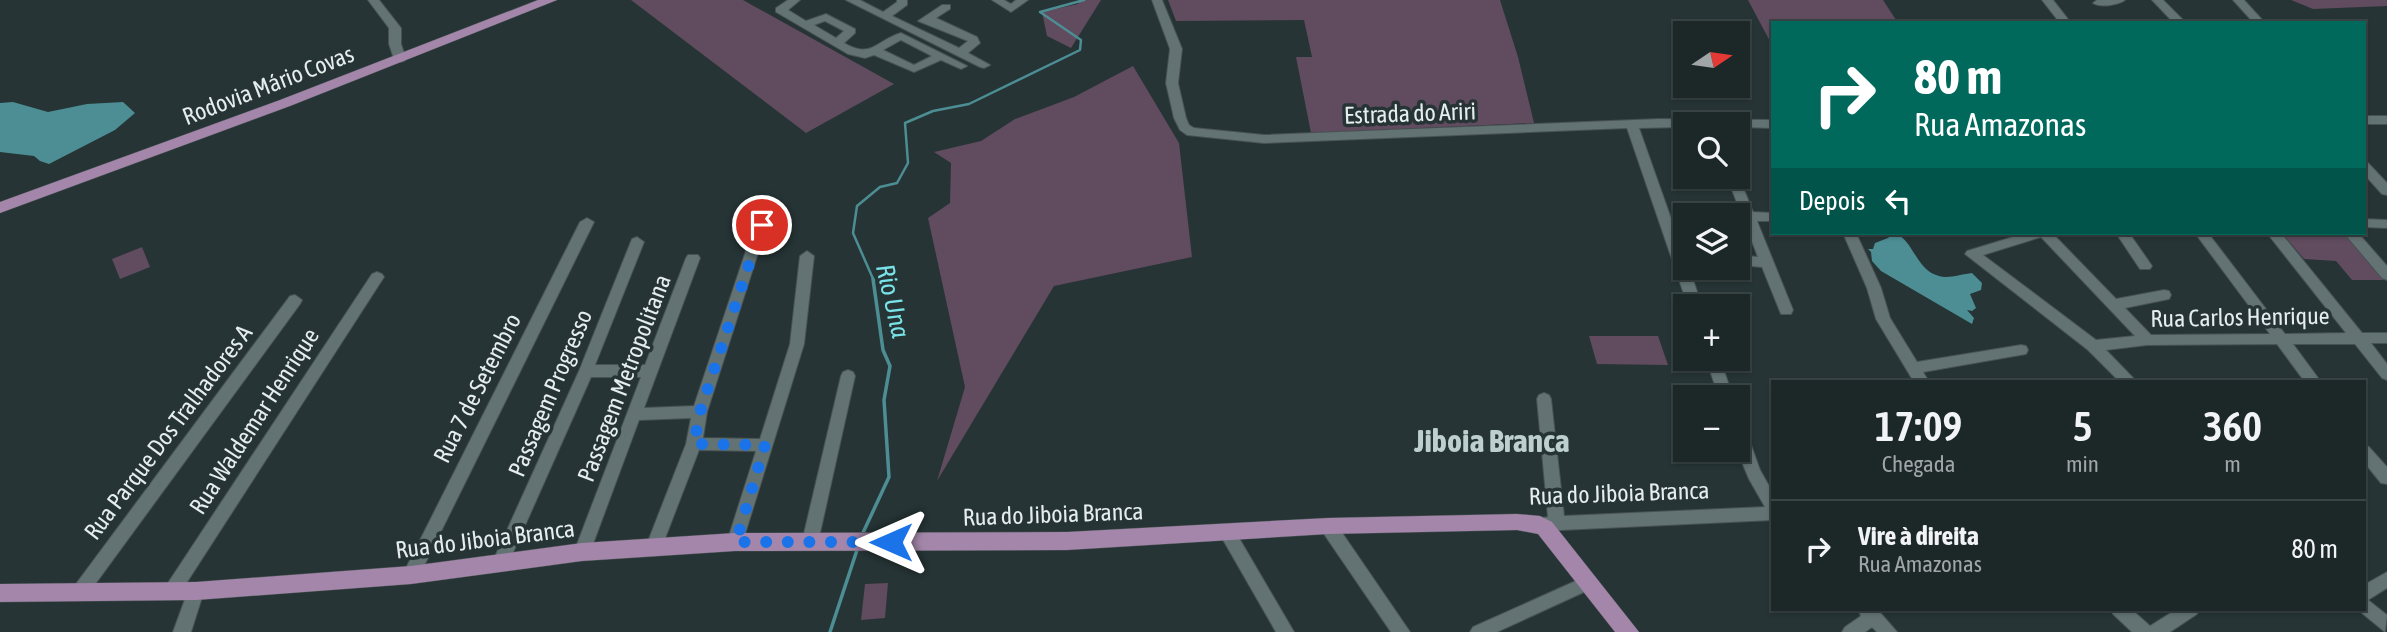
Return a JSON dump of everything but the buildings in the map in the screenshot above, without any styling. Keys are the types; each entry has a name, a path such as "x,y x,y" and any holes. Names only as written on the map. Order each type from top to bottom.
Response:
{"main road":[{"name":"Rodovia Mário Covas","path":"398,56 532,0"},
{"name":"Rodovia Mário Covas","path":"0,208 550,0"},
{"name":"Rodovia Mário Covas","path":"0,201 380,63"},
{"name":"Rua do Jiboia Branca","path":"0,593 196,591 411,575 582,552 736,542 1067,541 1328,526 1448,522 1548,524"},
{"path":"1548,524 1628,632"}],"street":[{"path":"373,0 396,28 398,56"},
{"path":"795,0 780,10 861,55 901,36 941,56 984,65"},
{"path":"851,0 910,29 961,59"},
{"path":"884,16 903,3 902,0"},
{"path":"997,0 1010,9 1023,0"},
{"name":"Estrada do Ariri","path":"1157,0 1176,49 1172,83 1180,118 1184,127 1191,132 1264,139 1673,124"},
{"path":"2047,0 2064,21"},
{"path":"2098,3 2120,0"},
{"path":"2157,0 2179,21"},
{"path":"2238,0 2258,21"},
{"path":"910,29 946,7"},
{"path":"805,25 826,17 851,30 837,43"},
{"path":"928,19 972,39 974,43 961,59"},
{"path":"879,47 914,69 941,56"},
{"path":"2366,120 2387,120"},
{"path":"1632,124 1673,232"},
{"name":"Estrada do Ariri","path":"1750,124 1771,124"},
{"path":"2366,168 2387,191"},
{"path":"653,549 694,444 700,412 769,200"},
{"path":"1750,216 1771,216"},
{"path":"1750,219 1786,310"},
{"name":"Rua 7 de Setembro","path":"411,575 587,222"},
{"path":"2366,223 2387,224"},
{"path":"1850,235 1874,288 1883,319 1921,380"},
{"path":"2035,235 1972,254 2093,346 2128,380"},
{"path":"2044,235 2147,340"},
{"path":"2123,235 2145,266"},
{"path":"2203,235 2313,380"},
{"path":"2276,235 2387,374"},
{"path":"2353,235 2387,275"},
{"name":"Passagem Progresso","path":"502,561 586,371 637,242"},
{"path":"736,542 797,344 807,256"},
{"name":"Passagem Metropolitana","path":"582,552 693,258"},
{"path":"1750,261 1767,263"},
{"name":"Rua Waldemar Henrique","path":"172,591 377,277"},
{"path":"2114,305 2164,295"},
{"name":"Rua Parque Dos Tralhadores A","path":"79,593 295,300"},
{"name":"Rua Carlos Henrique","path":"2093,346 2147,340 2387,338"},
{"path":"1914,368 2021,350"},
{"path":"586,371 652,371"},
{"path":"810,542 848,376"},
{"path":"1544,399 1548,524"},
{"path":"635,414 700,412"},
{"path":"694,444 765,445"},
{"path":"1749,462 1756,480 1771,503"},
{"path":"2369,464 2387,478"},
{"name":"Rua do Jiboia Branca","path":"1548,524 1771,513"},
{"path":"1328,526 1401,632"},
{"path":"1226,531 1285,632"},
{"path":"2366,593 2387,579"},
{"path":"1479,632 1589,582"},
{"path":"182,632 196,591"},
{"path":"2366,608 2387,625"},
{"path":"2121,611 2144,632"},
{"path":"2156,632 2188,611"},
{"path":"1850,632 1870,613 1888,632"}],"shaded area":[{"path":"631,0 743,0 894,84 806,133"},
{"path":"1080,0 1101,0 1071,48 1047,36 1042,12 1078,4"},
{"path":"1168,0 1500,0 1518,57 1534,123 1311,133 1296,57 1312,57 1304,20 1176,21"},
{"path":"1748,0 1883,0 1897,21 1771,21 1771,43"},
{"path":"2291,0 2387,0 2387,6 2313,9"},
{"path":"1133,66 1179,143 1192,257 1054,286 937,481 965,387 928,218 950,203 951,163 934,152 981,141 1015,119 1074,97"},
{"path":"2284,235 2350,235 2387,280 2352,280 2336,261 2304,259"},
{"path":"142,247 150,267 120,279 112,259"},
{"path":"1589,336 1658,336 1668,365 1597,364"},
{"path":"888,583 885,618 861,620 865,584"}],"water":[{"path":"13,102 48,112 87,104 123,102 135,113 115,130 49,164 34,156 0,152 0,103"},
{"path":"1891,235 1900,236 1931,273 1947,277 1972,273 1982,283 1981,290 1970,294 1976,308 1967,310 1974,318 1972,324 1881,271 1872,261 1868,249 1873,249 1875,243"}],"waterway":[{"name":"Rio Una","path":"874,281 853,233 857,206 880,187 897,183 908,163 905,123 933,111 969,104 1080,50 1081,40 1040,12 1084,0"},
{"name":"Rio Una","path":"861,537 889,477 884,400 890,366 883,350 873,279"},
{"name":"Rio Una","path":"830,632 858,547"}],"district":[{"name":"Jiboia Branca","path":"1492,440"}],"route":[{"path":"762,225 700,412 694,444 765,445 736,542 891,542"}]}
